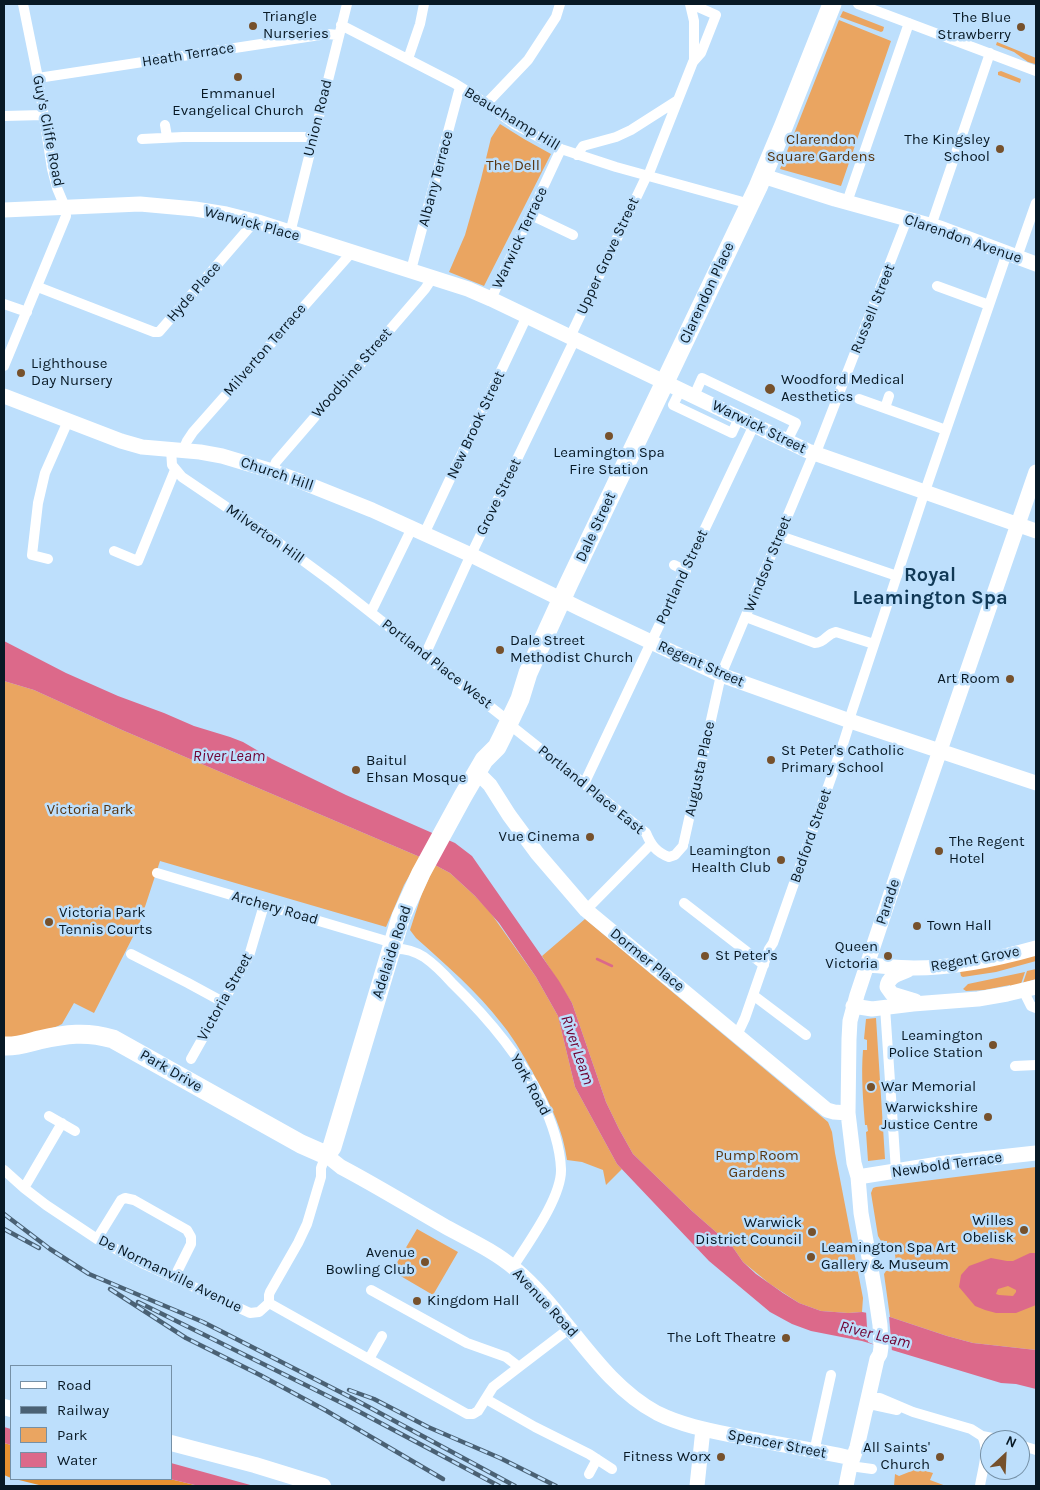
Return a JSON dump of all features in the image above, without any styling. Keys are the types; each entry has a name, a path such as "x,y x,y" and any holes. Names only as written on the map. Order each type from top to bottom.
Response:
{"highway":[{"name":"Clarendon Place","path":"680,389 750,204 794,102 832,4"},
{"name":"Dale Street","path":"506,720 520,699 528,673 569,582 680,389"},
{"name":"Adelaide Road","path":"326,1155 332,1148 397,947 403,912 420,873 481,766 489,743 506,720"},
{"name":"Park Drive","path":"4,1046 16,1046 75,1033 98,1035 113,1039 301,1144 326,1155"}],"main road":[{"path":"172,1443 255,1465 323,1486"}],"street":[{"name":"Guy's Cliffe Road","path":"4,366 66,216 65,207 53,175 38,78 23,4"},
{"name":"Union Road","path":"290,233 346,4"},
{"path":"408,58 420,24 424,4"},
{"path":"486,104 528,60 556,17 560,4"},
{"path":"691,4 694,21 694,62"},
{"name":"Upper Grove Street","path":"572,338 647,175 678,99 694,62 701,53 716,15 691,4"},
{"path":"858,4 1036,71"},
{"path":"847,202 909,23"},
{"name":"Beauchamp Hill","path":"341,25 408,58 460,87 514,124 561,149 750,204"},
{"name":"Heath Terrace","path":"38,78 320,35 339,35"},
{"path":"931,226 990,54"},
{"name":"Albany Terrace","path":"411,270 460,87"},
{"path":"577,155 583,146 616,137 631,130 655,116 678,99"},
{"path":"4,116 44,115"},
{"path":"165,125 166,137"},
{"path":"142,139 166,137 313,137"},
{"name":"Warwick Terrace","path":"491,299 561,149"},
{"name":"Clarendon Avenue","path":"763,176 931,226 1036,264"},
{"name":"Bedford Street","path":"737,1035 745,1018 769,949 773,943 1001,271 1012,255 1036,203"},
{"name":"Warwick Place","path":"4,210 140,204 178,206 226,214 255,221 411,270 468,289 491,299"},
{"path":"531,215 573,235"},
{"name":"Russell Street","path":"815,454 907,219"},
{"name":"Hyde Place","path":"38,287 154,332 159,332 255,221"},
{"name":"Milverton Terrace","path":"177,450 352,252"},
{"name":"Woodbine Street","path":"272,471 278,459 433,278"},
{"path":"937,286 989,305"},
{"name":"Warwick Street","path":"491,299 815,454 1036,530"},
{"path":"4,304 27,312"},
{"name":"New Brook Street","path":"371,612 418,531 528,316"},
{"name":"Grove Street","path":"424,655 572,338"},
{"path":"739,418 732,433 673,405 680,389 702,378 796,423 787,441"},
{"name":"Church Hill","path":"4,396 121,441 142,447 222,456 272,471 379,514"},
{"path":"885,408 889,396"},
{"path":"859,399 946,430"},
{"path":"48,559 32,555 38,503 45,473 68,421"},
{"name":"Portland Street","path":"584,784 754,425"},
{"path":"114,551 138,561 176,470 172,464 177,450"},
{"name":"Windsor Street","path":"722,675 815,454"},
{"name":"Milverton Hill","path":"176,470 187,481 296,555 371,612"},
{"name":"Parade","path":"873,1400 882,1359 878,1308 861,1213 858,1177 854,1163 848,1113 849,1038 853,1006 1036,472"},
{"name":"Regent Street","path":"379,514 471,555 722,675 1036,784"},
{"path":"780,536 896,576"},
{"path":"674,566 686,570"},
{"name":"Portland Place West","path":"371,612 506,720"},
{"path":"746,617 815,643 821,643 830,634 836,632 874,644"},
{"name":"Augusta Place","path":"669,857 675,855 683,846 722,675"},
{"name":"Portland Place East","path":"506,720 646,833 651,844 658,852 669,857"},
{"name":"Dormer Place","path":"481,766 490,785 509,815 537,853 586,910 827,1110 848,1113"},
{"path":"586,910 651,844"},
{"name":"Archery Road","path":"157,873 397,947"},
{"path":"684,903 764,965"},
{"name":"Victoria Street","path":"191,1059 249,956 264,905"},
{"name":"York Road","path":"397,947 424,958 442,973 487,1019 527,1075 540,1097 553,1128 559,1149 561,1171 557,1194 513,1267"},
{"name":"Regent Grove","path":"867,965 914,968 954,965 1036,948"},
{"path":"131,954 223,1002"},
{"name":"Regent Grove","path":"914,968 889,980 888,990 892,994 924,1003"},
{"path":"853,1006 869,1009 978,999 1030,989 1031,1006 1036,1008"},
{"path":"753,995 806,1035"},
{"path":"885,1007 896,1172"},
{"path":"1015,1066 1036,1065"},
{"path":"49,1116 74,1131"},
{"path":"24,1188 62,1123"},
{"name":"Newbold Terrace","path":"858,1177 945,1163 1036,1153"},
{"path":"326,1155 307,1224 270,1292 270,1303 464,1413 471,1415 480,1409 495,1385 570,1328"},
{"name":"Avenue Road","path":"326,1155 341,1167 463,1236 513,1267 550,1304 605,1370 630,1394 668,1418 703,1429"},
{"name":"De Normanville Avenue","path":"4,1170 61,1216 122,1254 250,1313 260,1312 270,1303"},
{"path":"97,1239 121,1200 125,1198 134,1200 190,1233 191,1244 174,1278"},
{"path":"371,1290 467,1343 506,1357 519,1367"},
{"path":"369,1359 382,1336"},
{"path":"814,1452 831,1375"},
{"path":"486,1399 535,1427 589,1454 612,1469"},
{"path":"873,1400 906,1412 913,1412 971,1429 980,1435"},
{"path":"846,1486 863,1420 873,1400"},
{"path":"853,1457 866,1433 873,1400"},
{"path":"697,1486 703,1429"},
{"name":"Spencer Street","path":"703,1429 814,1452 853,1457"},
{"path":"853,1457 872,1469"},
{"path":"589,1474 597,1459"}],"green space":[{"path":"843,11 884,27 883,31 881,32 840,17"},
{"name":"Clarendon Square Gardens","path":"839,20 891,41 841,186 780,169"},
{"path":"997,42 1036,58 1035,64 1028,62 1014,52 996,45"},
{"path":"1001,71 1021,79 1020,83 998,75 998,72"},
{"name":"The Dell","path":"500,124 551,154 484,286 449,272 465,235 491,138"},
{"name":"Victoria Park","path":"4,681 34,690 122,730 420,857 404,885 386,927 160,861 139,925 94,1013 74,1003 62,1024 26,1037 4,1039"},
{"path":"435,865 450,873 490,912 536,977 558,1016 575,1087 617,1164 622,1169 606,1185 603,1170 582,1162 567,1160 560,1129 552,1110 517,1045 472,989 416,938 410,930 422,893"},
{"name":"Pump Room Gardens","path":"585,919 828,1122 832,1132 863,1298 862,1312 821,1311 799,1303 770,1284 743,1262 732,1246 692,1211 633,1154 606,1102 572,1003 542,956"},
{"path":"1036,954 1036,961 996,972 961,976 960,971"},
{"path":"1036,969 1036,979 1023,983 1027,971"},
{"path":"1025,972 1021,984 984,990 966,991 963,989 968,984"},
{"path":"876,1018 885,1159 868,1161 866,1132 868,1131 867,1125 865,1125 862,1059 863,1050 867,1050 867,1040 864,1039 866,1019"},
{"path":"1036,1167 1036,1350 973,1343 890,1317 884,1274 886,1271 892,1270 891,1262 896,1261 894,1249 888,1249 887,1241 881,1241 878,1236 871,1193 873,1188"},
{"name":"Avenue Bowling Club","path":"417,1229 458,1252 433,1295 392,1271"},
{"path":"929,1464 926,1471 933,1473 930,1480 946,1486 894,1486 895,1474 899,1476"}],"shaded area":[{"path":"4,1443 10,1445 10,1478 4,1475"},
{"path":"172,1479 199,1486 43,1486 19,1480"}],"water":[{"name":"River Leam","path":"4,641 66,673 118,696 194,726 243,742 272,759 346,795 455,843 472,856 559,981 572,1003 606,1102 633,1154 692,1211 732,1246 743,1262 756,1274 783,1293 799,1303 821,1311 862,1312 890,1317 973,1343 1036,1350 1036,1389 1016,1384 1001,1383 862,1341 811,1331 792,1324 770,1312 709,1261 617,1164 575,1087 558,1016 536,977 499,923 475,896 450,873 420,857 122,730 34,690 4,681"},
{"path":"1030,1253 1036,1253 1036,1305 1016,1313 996,1313 975,1306 959,1287 961,1275 969,1266 991,1258 1013,1261","holes":["1008,1286 1016,1290 1013,1296 996,1294 998,1289"]},
{"path":"4,1427 10,1429 10,1445 4,1443"},
{"path":"172,1463 254,1486 199,1486 172,1479"}],"pier":[{"path":"866,1311 889,1315 892,1352 868,1342"}],"waterway":[{"path":"597,959 612,966"}],"railway":[{"path":"4,1214 50,1249 89,1274 203,1322 352,1398 515,1486"},
{"path":"4,1229 39,1248"},
{"path":"110,1289 186,1338 325,1410 443,1479"},
{"path":"138,1302 356,1410 499,1486"},
{"path":"349,1390 374,1399 428,1427 500,1458 556,1486"}],"place":[{"name":"Triangle Nurseries","path":"253,26"},
{"name":"The Blue Strawberry","path":"1021,27"},
{"name":"Emmanuel Evangelical Church","path":"238,77"},
{"name":"The Kingsley School","path":"1000,149"},
{"name":"Lighthouse Day Nursery","path":"21,373"},
{"name":"Woodford Medical Aesthetics","path":"770,389"},
{"name":"Leamington Spa Fire Station","path":"609,436"},
{"name":"Dale Street Methodist Church","path":"500,650"},
{"name":"Art Room","path":"1010,679"},
{"name":"St Peter's Catholic Primary School","path":"771,760"},
{"name":"Baitul Ehsan Mosque","path":"356,770"},
{"name":"Vue Cinema","path":"590,837"},
{"name":"The Regent Hotel","path":"939,851"},
{"name":"Leamington Health Club","path":"781,860"},
{"name":"Victoria Park Tennis Courts","path":"49,922"},
{"name":"Town Hall","path":"917,926"},
{"name":"St Peter's","path":"705,956"},
{"name":"Queen Victoria","path":"888,956"},
{"name":"Leamington Police Station","path":"993,1045"},
{"name":"War Memorial","path":"871,1087"},
{"name":"Warwickshire Justice Centre","path":"988,1117"},
{"name":"Willes Obelisk","path":"1024,1230"},
{"name":"Warwick District Council","path":"812,1232"},
{"name":"Leamington Spa Art Gallery & Museum","path":"811,1257"},
{"name":"Avenue Bowling Club","path":"425,1262"},
{"name":"Kingdom Hall","path":"417,1301"},
{"name":"The Loft Theatre","path":"786,1338"},
{"name":"Fitness Worx","path":"721,1457"},
{"name":"All Saints' Church","path":"940,1457"}],"district":[{"name":"Royal Leamington Spa","path":"930,586"}]}
